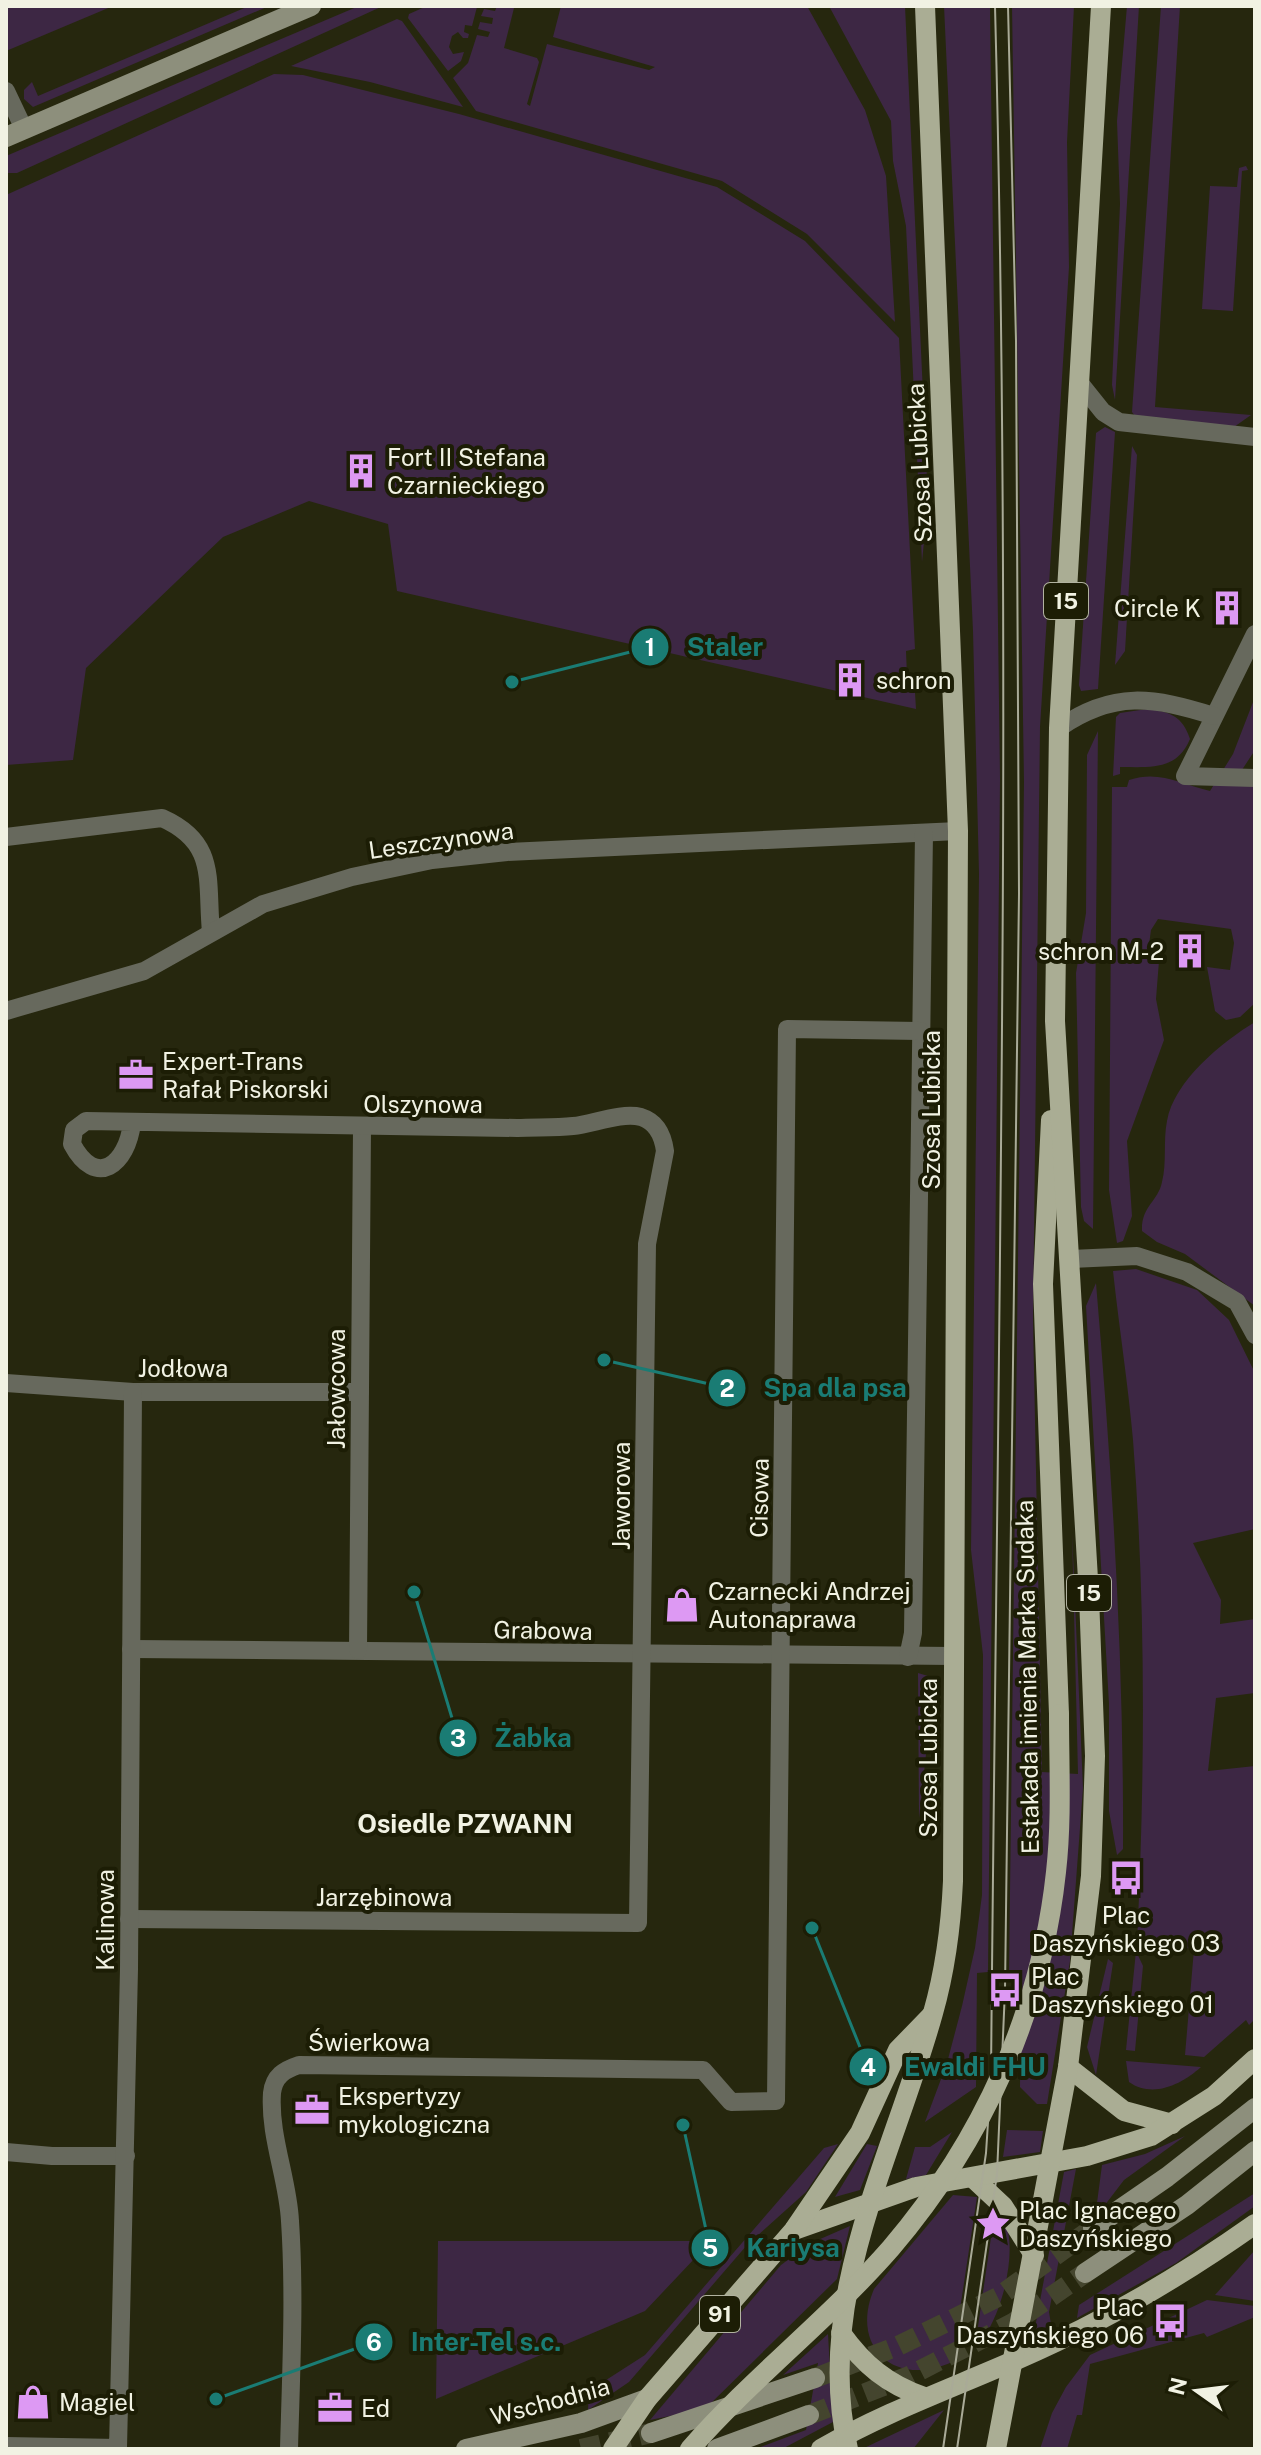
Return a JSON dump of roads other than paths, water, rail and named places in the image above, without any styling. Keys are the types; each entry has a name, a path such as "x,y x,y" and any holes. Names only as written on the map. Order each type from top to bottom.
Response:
{"main road":[{"name":"Szosa Lubicka","path":"871,2203 934,2013 952,1900 958,831 925,6"},
{"name":"15","path":"996,2449 1068,2067 1088,1920 1095,1756 1071,1259 1055,1021 1059,728 1101,6"},
{"name":"Estakada imienia Marka Sudaka","path":"690,2449 889,2250 941,2182 989,2102 1025,2018 1049,1923 1060,1814 1043,1284 1055,1021"},
{"path":"794,2230 860,2133 898,2050 934,2013"},
{"name":"91","path":"613,2449 647,2399 794,2230 916,2187 1050,2163 1122,2146 1172,2124 1214,2096 1255,2059"},
{"path":"1068,2067 1124,2111 1172,2124"},
{"path":"973,2178 1003,2206 1034,2255"},
{"path":"847,2442 841,2333 850,2277 871,2203"},
{"path":"821,2449 847,2442 924,2397 1014,2361 1148,2293 1255,2224"},
{"path":"841,2333 865,2364 884,2380 924,2397"}],"street":[{"path":"6,91 15,133 311,6"},
{"path":"1079,382 1103,412 1119,422 1151,428 1255,437"},
{"path":"1255,634 1185,776 1255,778"},
{"path":"1059,728 1093,707 1130,701 1172,703 1214,716"},
{"path":"6,837 128,820 162,818 171,822 193,837 204,852 211,932"},
{"name":"Leszczynowa","path":"6,1011 144,971 263,904 352,877 444,858 507,852 958,831"},
{"path":"908,1657 913,1633 924,833"},
{"name":"Cisowa","path":"776,2101 787,1029 920,1031"},
{"name":"Jaworowa","path":"606,1121 643,1118 663,1137 665,1151 647,1244 644,1656 638,1923"},
{"name":"Olszynowa","path":"132,1123 126,1150 115,1166 107,1168 82,1157 72,1144 78,1124 97,1121 362,1128 517,1128 606,1121"},
{"name":"Jałowcowa","path":"358,1650 362,1128"},
{"path":"1071,1259 1137,1256 1187,1272 1237,1302 1255,1335"},
{"name":"Jodłowa","path":"6,1383 133,1392 360,1392"},
{"name":"Kalinowa","path":"118,2448 126,2156 133,1392"},
{"name":"Grabowa","path":"131,1649 644,1656 954,1656"},
{"name":"Jarzębinowa","path":"129,1919 638,1923"},
{"name":"Świerkowa","path":"289,2449 290,2217 275,2133 272,2091 277,2076 299,2065 703,2070 731,2102 776,2101"},
{"path":"1093,2228 1167,2177 1255,2108"},
{"path":"1085,2273 1187,2205 1255,2151"},
{"path":"6,2152 52,2156 126,2156"},
{"path":"651,2433 815,2378"},
{"name":"Wschodnia","path":"466,2449 581,2423 647,2399"},
{"path":"717,2449 809,2415"},
{"path":"6,2446 118,2448"}],"tunnel":[{"path":"815,2378 898,2346 998,2297 1093,2228"},
{"path":"809,2415 909,2376 1013,2323 1085,2273"},
{"path":"581,2449 651,2433"}],"tram line":[{"path":"943,2449 986,2153 991,2076 1003,782 1003,524 995,6"},
{"path":"957,2449 997,2174 1005,1990 1019,893 1016,341 1008,6"}],"place":[{"name":"Fort II Stefana Czarnieckiego","path":"361,471"},
{"name":"Circle K","path":"1227,608"},
{"name":"schron","path":"850,680"},
{"name":"Staler","path":"512,682"},
{"name":"schron M-2","path":"1190,951"},
{"name":"Expert-Trans Rafał Piskorski","path":"136,1075"},
{"name":"Spa dla psa","path":"604,1360"},
{"name":"Żabka","path":"414,1592"},
{"name":"Czarnecki Andrzej Autonaprawa","path":"682,1605"},
{"name":"Plac Daszyńskiego 03","path":"1126,1878"},
{"name":"Ewaldi FHU","path":"812,1928"},
{"name":"Plac Daszyńskiego 01","path":"1005,1990"},
{"name":"Ekspertyzy mykologiczna","path":"312,2110"},
{"name":"Kariysa","path":"683,2125"},
{"name":"Plac Ignacego Daszyńskiego","path":"993,2224"},
{"name":"Plac Daszyńskiego 06","path":"1170,2321"},
{"name":"Inter-Tel s.c.","path":"216,2399"},
{"name":"Magiel","path":"33,2402"},
{"name":"Ed","path":"335,2408"}],"district":[{"name":"Osiedle PZWANN","path":"465,1823"}]}
